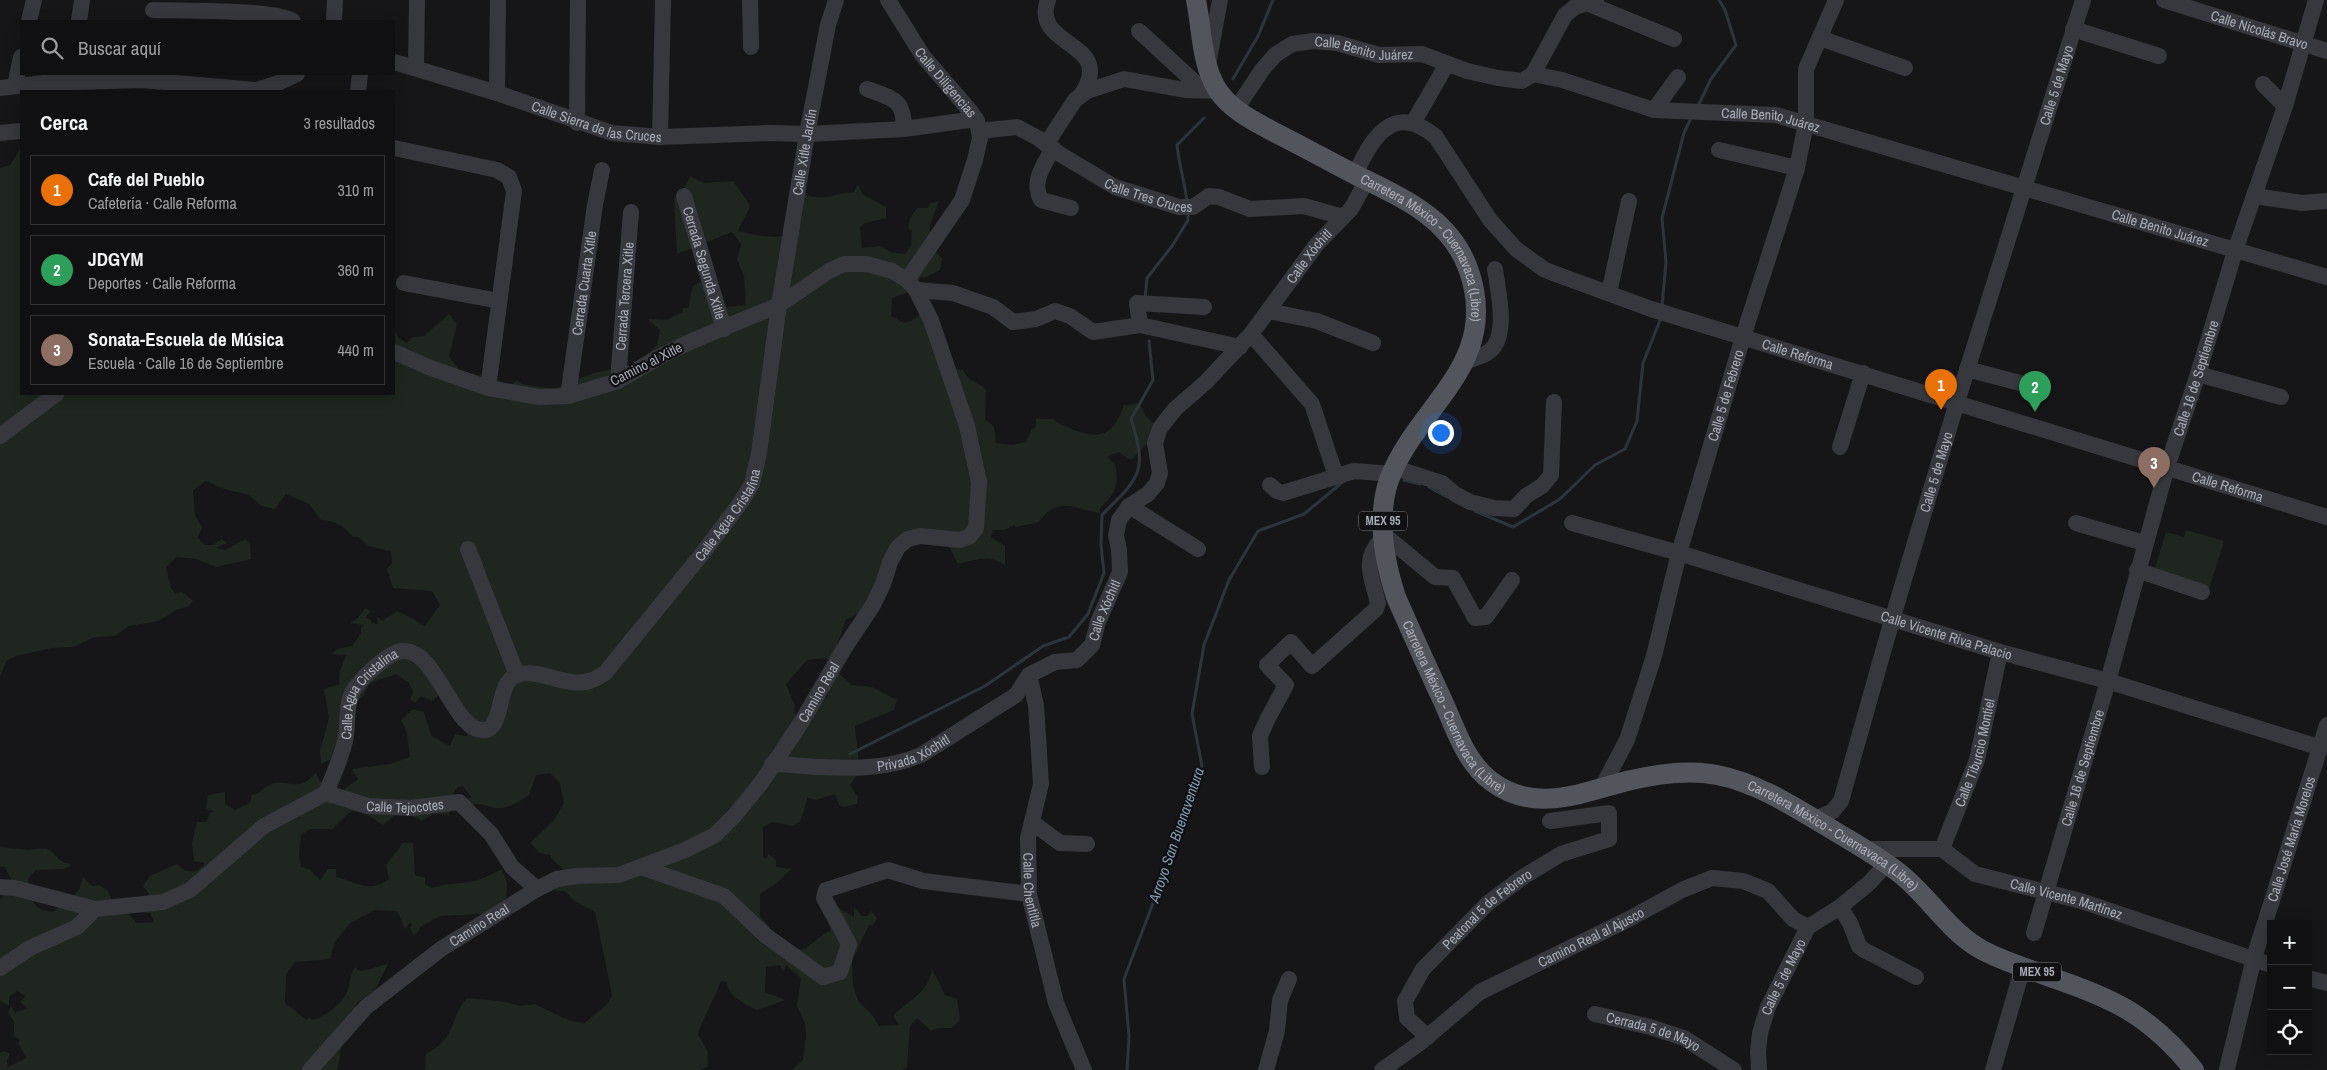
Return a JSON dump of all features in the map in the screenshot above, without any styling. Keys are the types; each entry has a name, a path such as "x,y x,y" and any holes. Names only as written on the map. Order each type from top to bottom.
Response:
{"main road":[{"name":"Carretera México - Cuernavaca (Libre)","path":"1196,0 1210,91 1257,123 1422,209 1448,234 1463,258 1472,282 1476,308 1472,340 1465,362 1445,394 1403,452 1394,471 1384,503 1382,536 1389,577 1396,597 1464,747 1480,771 1492,782 1528,798 1556,799 1648,776 1703,772 1735,779 1753,786 1815,819 1887,864 1904,877 1965,939 1990,954 2105,997 2132,1011 2164,1038 2194,1070"}],"street":[{"path":"29,20 34,0"},
{"path":"79,20 82,0"},
{"path":"334,20 335,0"},
{"path":"416,68 417,0"},
{"path":"497,94 498,0"},
{"path":"577,122 578,0"},
{"path":"660,137 662,0"},
{"path":"750,0 751,47"},
{"name":"Calle Xitle Jardín","path":"780,305 807,134 828,25 836,0"},
{"name":"Calle Diligencias","path":"888,0 924,56 978,125 975,160 962,200 911,285"},
{"path":"1048,0 1044,14 1047,23 1084,57 1091,66 1091,79 1081,95 1069,106 1050,146 1036,189 1041,200 1071,208"},
{"path":"1207,67 1220,0"},
{"name":"Calle 5 de Febrero","path":"1601,789 1628,740 1654,656 1679,553 1743,337 1797,168 1806,123 1805,78 1836,0"},
{"name":"Calle 5 de Mayo","path":"1815,819 1832,811 1841,801 1892,620 1957,402 2083,0"},
{"name":"Calle Nicolás Bravo","path":"2164,0 2327,51"},
{"name":"Calle 16 de Septiembre","path":"2034,933 2044,893 2059,849 2108,681 2144,543 2235,251 2286,106 2316,0"},
{"path":"1533,74 1565,15 1575,7 1591,2 1674,40"},
{"path":"152,10 267,14 291,20"},
{"path":"2073,29 2159,56"},
{"path":"1139,31 1210,91"},
{"path":"1820,38 1905,68"},
{"name":"Calle Benito Juárez","path":"1236,108 1274,56 1292,44 1313,41 1337,43 1379,55 1422,54 1447,64 1498,78 1522,80 1533,74 1562,80 1654,110 1672,112 1745,112 1776,115 2327,277"},
{"path":"7,87 20,59"},
{"name":"Calle Sierra de las Cruces","path":"395,62 612,133 660,137 772,133 807,134"},
{"path":"1361,177 1374,138 1384,128 1396,122 1413,123 1447,64"},
{"path":"7,87 70,78 112,86 142,77 257,90 296,75"},
{"path":"358,90 360,75"},
{"path":"1654,110 1678,77"},
{"path":"1081,95 1124,79 1185,90 1210,91"},
{"path":"2263,84 2286,106"},
{"path":"867,88 896,101 904,113 904,129"},
{"name":"Calle Reforma","path":"1413,123 1426,129 1436,137 1490,220 1516,249 1545,270 1659,311 2327,517"},
{"name":"Calle Tres Cruces","path":"807,134 978,125 1017,127 1115,187 1190,207 1206,197 1219,196 1250,209 1304,206 1343,217"},
{"path":"0,133 20,131"},
{"path":"395,148 497,170 509,177 514,191 488,388"},
{"path":"1719,150 1797,168"},
{"name":"Cerrada Cuarta Xitle","path":"568,396 594,205 602,170"},
{"name":"Calle Xóchitl","path":"1029,675 1055,662 1077,660 1092,645 1098,622 1120,572 1116,536 1119,520 1129,506 1148,494 1157,483 1160,472 1156,443 1160,428 1174,409 1206,382 1251,334 1317,244 1351,209 1361,177"},
{"name":"Cerrada Segunda Xitle","path":"684,196 724,329"},
{"path":"2254,196 2302,204 2327,201"},
{"path":"1609,293 1628,201"},
{"name":"Cerrada Tercera Xitle","path":"618,381 631,212"},
{"path":"780,305 829,271 844,264 867,264 892,271 911,285 953,293 993,307 1013,322 1036,319 1055,311 1070,316 1093,332 1140,325 1240,346"},
{"path":"1465,362 1488,353 1499,339 1500,305 1495,269"},
{"path":"404,283 499,301"},
{"name":"Camino Real","path":"314,1068 366,1007 441,949 537,889 557,880 577,876 619,876 715,835 736,815 761,783 802,720 845,647 873,605 898,547 908,539 920,536 960,540 970,536 976,528 979,482 967,426 931,320 911,285"},
{"path":"1140,325 1146,303 1204,308"},
{"name":"Camino al Xitle","path":"395,352 431,368 488,388 540,396 568,396 618,381 659,357 780,305"},
{"name":"Calle Agua Cristalina","path":"326,793 346,738 351,695 361,680 391,655 402,651 413,653 424,661 462,716 470,724 484,730 491,729 496,723 499,704 508,681 517,675 530,673 577,683 591,681 605,672 702,554 741,502 752,484 759,453 780,305"},
{"path":"1268,311 1317,320 1373,343"},
{"path":"1251,334 1312,404 1336,476"},
{"path":"1967,369 2040,388"},
{"path":"1840,447 1863,373"},
{"path":"2198,374 2281,397"},
{"path":"0,436 55,395"},
{"path":"1270,484 1277,491 1283,493 1361,470 1394,471 1442,483 1455,494 1470,502 1494,508 1514,509 1526,496 1542,486 1551,475 1554,402"},
{"path":"1129,506 1198,549"},
{"path":"2076,522 2144,543"},
{"name":"Calle Vicente Riva Palacio","path":"1572,523 1679,553 2000,652 2108,681 2320,748"},
{"path":"1262,767 1260,736 1286,685 1266,665 1291,642 1312,666 1376,609 1378,603 1370,559 1372,549 1382,536 1435,578 1453,578 1474,618 1486,617 1512,580"},
{"path":"468,549 517,675"},
{"path":"2137,570 2202,592"},
{"name":"Calle Tiburcio Montiel","path":"1942,849 1977,760 2000,652"},
{"name":"Privada Xóchitl","path":"772,764 879,767 908,760 920,755 1016,695 1029,675"},
{"name":"Calle Chentitla","path":"1029,675 1036,705 1041,775 1033,823 1028,838 1029,894 1056,1003 1084,1070"},
{"name":"Calle José María Morelos","path":"2227,1069 2254,958 2327,725"},
{"path":"0,887 15,888 95,909 163,902 190,890 264,826 326,793"},
{"name":"Calle Tejocotes","path":"326,793 368,806 411,808 458,802 491,834 512,867 537,889"},
{"name":"Peatonal 5 de Febrero","path":"1428,1037 1407,1018 1404,1001 1423,969 1488,903 1523,877 1561,854 1609,840 1609,813 1550,821"},
{"path":"1033,823 1060,843 1087,844"},
{"path":"1864,849 1942,849"},
{"name":"Calle Vicente Martínez","path":"1942,849 1975,874 2109,910 2190,939 2267,963"},
{"name":"Calle 5 de Mayo","path":"1759,1070 1760,1033 1768,1007 1808,927 1840,906 1868,884 1887,864"},
{"path":"641,867 724,896 765,935 823,977 840,972 849,944 824,898 826,890 888,870 923,881 1029,894"},
{"name":"Camino Real al Ajusco","path":"1382,1070 1428,1037 1480,992 1621,923 1682,890 1712,878 1743,881 1768,891 1793,919 1808,927"},
{"path":"1840,906 1850,923 1859,946 1916,977"},
{"path":"0,968 30,948 77,928 95,909"},
{"path":"1993,1070 2023,967"},
{"path":"2312,979 2327,983"},
{"path":"1266,1070 1278,1031 1280,1000 1289,980"},
{"name":"Cerrada 5 de Mayo","path":"1595,1014 1650,1027 1684,1038 1734,1070"}],"shaded area":[{"path":"20,150 20,395 395,395 395,332 399,338 407,343 412,337 424,336 449,314 457,324 449,356 459,370 501,381 510,388 516,380 522,384 554,389 594,373 636,364 657,345 660,330 649,319 666,320 683,312 682,308 688,308 693,286 700,282 710,282 717,308 746,305 744,276 737,259 741,244 732,232 677,254 674,199 686,185 690,176 704,183 733,181 750,205 738,231 775,237 792,232 798,226 803,214 800,190 813,197 826,197 854,192 858,184 862,194 886,207 886,218 865,223 860,227 862,248 879,246 894,253 905,254 911,246 912,231 908,228 910,218 917,208 927,208 931,203 939,201 930,225 929,246 942,258 940,270 926,277 921,277 914,290 892,298 891,316 904,323 913,320 928,307 948,344 948,364 963,370 967,377 986,389 985,420 994,426 996,443 1013,445 1026,442 1032,429 1036,427 1036,419 1053,419 1074,430 1093,435 1100,434 1112,428 1124,405 1140,403 1145,415 1157,427 1153,437 1131,460 1119,452 1107,457 1115,464 1117,478 1115,489 1110,498 1100,508 1100,513 1060,506 1046,514 1039,522 1016,527 1014,525 1004,530 993,530 991,537 1005,546 1005,566 1000,562 989,559 976,559 958,564 950,548 945,545 911,538 865,610 846,620 830,660 826,658 807,660 786,684 795,706 794,714 803,712 823,695 827,699 832,667 852,685 872,687 897,700 894,710 855,726 858,765 857,772 850,785 858,797 857,804 844,807 839,805 835,794 815,800 808,797 800,822 793,826 772,822 763,827 763,857 767,859 768,854 776,860 776,867 791,869 778,882 760,894 760,916 785,943 797,949 803,949 830,931 833,923 831,909 839,908 854,917 854,907 862,916 867,916 871,911 877,918 873,925 869,925 852,961 853,985 858,1001 873,1016 879,1026 899,1025 893,1016 917,996 927,984 932,969 945,995 957,999 960,1020 952,1028 938,1028 931,1031 917,1018 910,1026 907,1067 903,1070 792,1070 803,1060 806,1036 805,1023 797,1006 801,978 786,965 783,973 780,965 766,967 765,992 785,1000 757,1010 734,996 728,988 727,982 721,981 698,1035 707,1050 708,1066 700,1070 425,1070 426,1054 436,1048 448,1035 461,1006 467,998 507,1002 520,1006 535,1004 570,1021 585,1023 607,1004 612,995 595,912 576,902 564,891 556,891 556,886 567,873 551,858 551,855 540,853 530,843 554,820 564,803 560,783 550,773 536,775 529,795 504,808 472,805 465,798 472,798 463,786 458,787 451,796 449,815 435,813 422,821 401,810 383,825 366,814 351,811 332,829 310,829 301,835 299,854 301,867 309,869 320,880 328,869 336,869 336,877 362,886 374,886 389,879 386,865 403,843 413,843 415,875 425,878 425,884 432,888 477,880 502,869 507,883 506,908 479,914 440,916 420,927 418,932 413,935 410,927 413,925 410,923 405,929 397,911 375,910 350,923 335,942 330,959 295,962 286,974 285,1003 307,1020 309,1017 312,1020 323,1016 343,1000 355,967 359,971 388,964 375,990 357,1003 343,1039 337,1070 0,1070 0,1053 4,1051 10,1054 7,1061 8,1067 26,1058 18,1043 20,1040 14,1036 14,1022 8,1012 11,1006 15,1013 27,1008 20,1002 25,996 17,991 9,997 9,1006 0,1001 0,900 13,883 4,866 0,867 0,847 28,850 45,848 50,850 61,861 71,865 64,869 36,870 28,879 31,898 42,909 55,911 75,894 81,885 83,877 92,886 99,885 108,891 114,906 125,910 137,923 154,922 150,913 129,912 149,894 143,886 150,876 177,864 184,870 194,872 204,866 204,863 194,861 192,843 197,822 207,822 209,814 214,811 206,809 208,795 225,792 225,804 235,810 250,803 252,795 257,794 269,785 275,783 304,783 316,772 320,782 335,783 339,790 343,790 358,779 352,769 390,764 410,757 407,733 401,720 413,709 424,712 431,736 450,746 455,734 467,736 466,729 442,693 432,701 421,696 415,703 410,699 413,692 409,683 396,674 370,683 364,695 353,705 338,756 321,764 320,751 329,718 324,689 339,684 340,671 346,655 332,654 337,649 352,646 361,633 363,625 350,623 358,618 365,608 371,611 365,618 370,619 372,623 378,624 377,616 382,621 398,611 425,626 440,605 432,591 393,588 387,569 392,563 391,551 368,546 358,537 353,537 339,525 321,520 309,504 286,494 275,509 261,506 249,495 224,489 206,481 193,490 195,515 202,527 198,538 205,545 213,545 222,539 227,543 216,548 225,550 245,539 250,544 251,559 216,567 196,559 176,557 166,568 171,588 175,593 182,592 193,600 189,606 176,610 159,621 129,626 114,636 95,637 73,647 52,648 16,656 6,661 0,677 0,168 10,165"},
{"path":"2186,530 2224,541 2208,592 2153,575 2166,532 2184,537"}],"waterway":[{"path":"1233,79 1258,36 1273,0"},
{"name":"Arroyo San Buenaventura","path":"1698,106 1711,79 1736,45 1725,10 1719,0"},
{"name":"Arroyo San Buenaventura","path":"1662,307 1666,262 1662,218 1684,133 1692,116"},
{"path":"1187,202 1177,145 1204,118"},
{"path":"1145,299 1147,278 1172,246 1188,220 1188,211"},
{"name":"Arroyo San Buenaventura","path":"1475,511 1513,527 1560,499 1595,465 1625,449 1637,421 1643,363 1661,318"},
{"path":"850,754 985,686 1043,646 1069,637 1088,614 1104,573 1101,545 1102,515 1125,491 1137,473 1139,451 1131,419 1153,380 1149,341"},
{"name":"Arroyo San Buenaventura","path":"1404,480 1420,484"},
{"name":"Arroyo San Buenaventura","path":"1127,1070 1129,1036 1124,979 1180,833 1202,766 1192,714 1204,645 1229,580 1258,531 1304,514 1344,481"},
{"name":"Arroyo San Buenaventura","path":"1429,487 1447,497"}],"place":[{"name":"Cafe del Pueblo","path":"1941,410"},
{"name":"JDGYM","path":"2035,412"},
{"name":"Sonata-Escuela de Música","path":"2154,488"}]}
